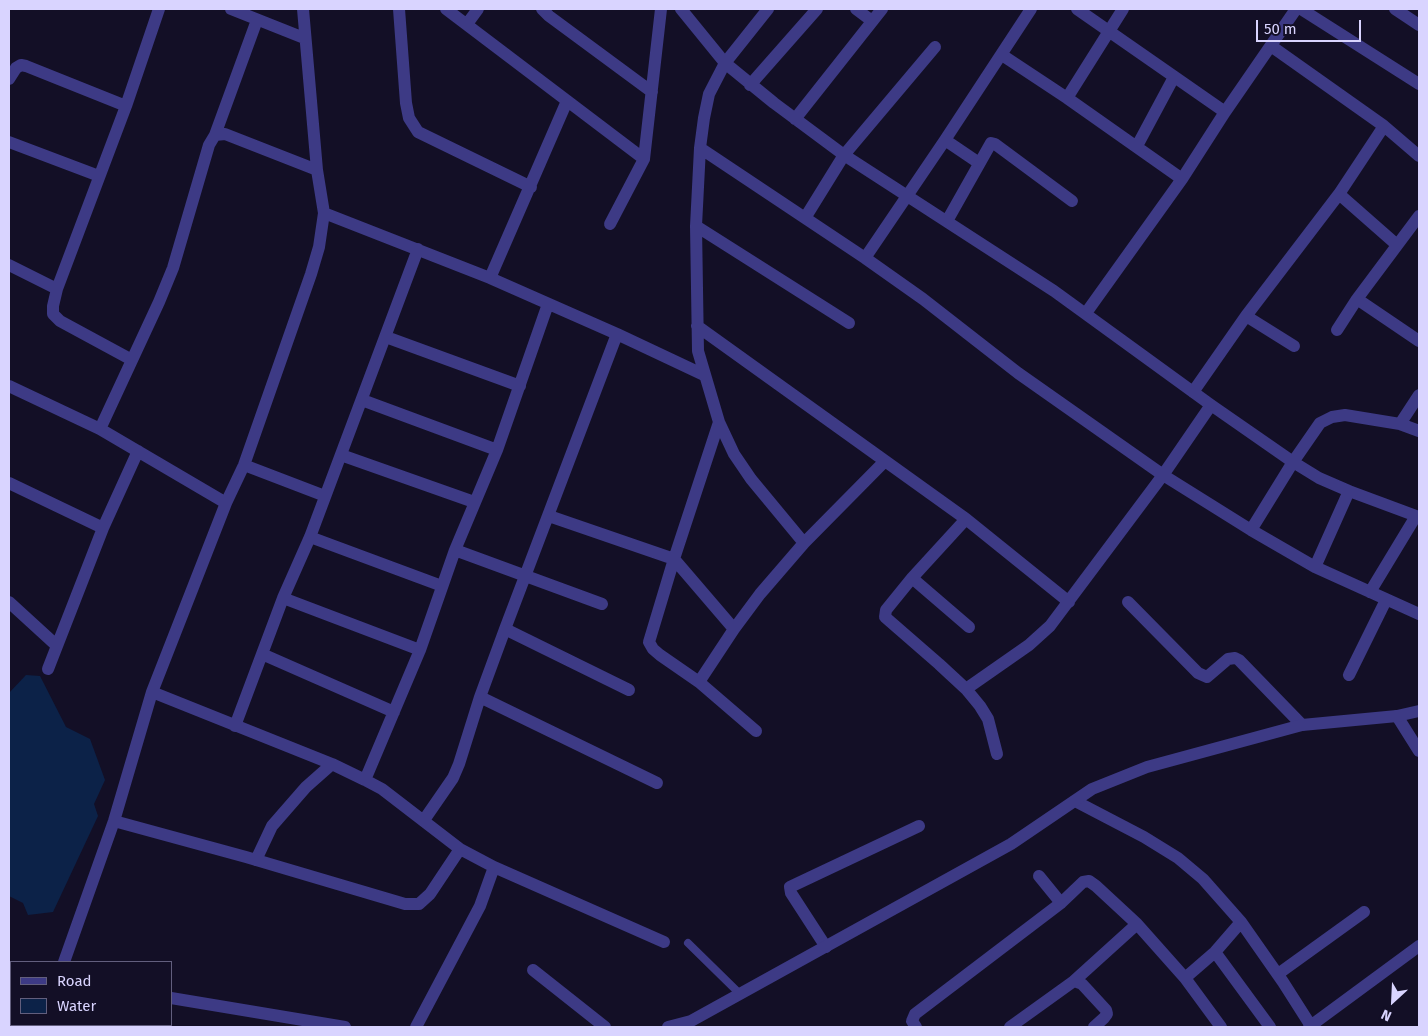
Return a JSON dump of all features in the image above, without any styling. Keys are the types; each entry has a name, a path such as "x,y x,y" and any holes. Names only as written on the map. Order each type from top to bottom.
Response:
{"street":[{"path":"132,360 55,318 53,306 57,289 126,106 159,9"},
{"path":"231,9 304,38"},
{"path":"64,961 114,821 152,692 226,503 244,465 319,247 324,213 317,170 304,38 303,9"},
{"path":"399,9 406,103 409,118 418,132 531,188"},
{"path":"446,9 644,160"},
{"path":"467,24 478,9"},
{"path":"542,9 652,92"},
{"path":"610,224 644,160 661,9"},
{"path":"681,9 724,62 750,85 844,155 1086,313 1211,405 1319,478 1418,517 1370,592"},
{"path":"768,9 724,62 709,94 704,118 700,148 696,226 698,351 719,422 734,454 751,479 804,543"},
{"path":"750,85 817,9"},
{"path":"856,9 872,21"},
{"path":"795,118 882,9"},
{"path":"865,258 946,140 1031,9"},
{"path":"1077,9 1225,112"},
{"path":"1067,98 1122,9"},
{"path":"1301,9 1419,84"},
{"path":"1394,9 1419,25"},
{"path":"1086,313 1182,179 1225,112 1271,46 1289,12"},
{"path":"100,429 173,268 209,145 215,135 257,20"},
{"path":"1271,46 1384,126 1419,156"},
{"path":"805,218 844,155 935,47"},
{"path":"1002,55 1137,146 1182,179"},
{"path":"9,79 16,68 21,65 126,106"},
{"path":"1137,146 1174,77"},
{"path":"490,278 567,102"},
{"path":"1193,392 1246,316 1339,194 1384,126"},
{"path":"215,135 225,134 317,170"},
{"path":"946,140 979,163"},
{"path":"9,142 100,176"},
{"path":"946,221 979,163 993,143 1072,201"},
{"path":"700,148 865,258 923,299 1018,373 1163,475 1251,530 1316,567 1419,614"},
{"path":"1339,194 1397,245"},
{"path":"324,213 490,278 704,375"},
{"path":"1337,330 1357,299 1419,216"},
{"path":"696,226 849,323"},
{"path":"235,726 282,598 310,537 418,249"},
{"path":"9,265 57,289"},
{"path":"1357,299 1419,341"},
{"path":"365,780 420,650 455,550 497,450 548,304"},
{"path":"1246,316 1294,346"},
{"path":"697,326 966,519 1069,602"},
{"path":"424,820 453,778 459,764 480,697 524,576 549,516 617,334"},
{"path":"386,337 520,386"},
{"path":"9,386 100,429 226,503"},
{"path":"1400,424 1419,395"},
{"path":"362,400 497,450"},
{"path":"966,689 1039,637 1050,626 1163,475 1211,405"},
{"path":"1251,530 1320,423 1332,417 1345,415 1400,424 1419,431"},
{"path":"719,422 674,558 649,642 660,655 700,682 756,731"},
{"path":"48,669 103,528 138,451"},
{"path":"341,455 474,502"},
{"path":"700,682 760,594 804,543 885,460"},
{"path":"244,465 325,496"},
{"path":"9,483 103,528"},
{"path":"1316,567 1349,491"},
{"path":"549,516 674,558 734,630"},
{"path":"966,519 912,578 886,610 885,617 966,689 988,720 997,754"},
{"path":"310,537 442,586"},
{"path":"455,550 602,604"},
{"path":"912,578 969,627"},
{"path":"282,598 420,650"},
{"path":"1349,675 1386,600"},
{"path":"9,602 56,645"},
{"path":"1128,602 1198,673 1207,677 1228,659 1235,658 1302,725"},
{"path":"505,629 629,690"},
{"path":"262,654 394,712"},
{"path":"152,692 332,764 365,780 382,789 460,849 494,867 664,942"},
{"path":"480,697 657,783"},
{"path":"668,1027 690,1021 1011,844 1092,789 1147,767 1302,725 1397,716 1419,711"},
{"path":"1397,716 1419,751"},
{"path":"251,858 272,826 306,787 332,764"},
{"path":"1075,801 1144,837 1178,858 1203,879 1242,922 1278,974 1310,1026 1419,946"},
{"path":"114,821 251,858 405,904 419,904 430,894 460,849"},
{"path":"826,946 791,893 790,886 919,826"},
{"path":"416,1027 480,906 494,867"},
{"path":"1039,876 1061,903"},
{"path":"916,1027 912,1021 915,1014 1061,903 1083,882 1089,881 1137,924 1185,978 1221,1027"},
{"path":"1278,974 1364,912"},
{"path":"1185,978 1215,952 1242,922"},
{"path":"1010,1027 1074,981 1137,924"},
{"path":"1215,952 1270,1027"},
{"path":"533,970 605,1027"},
{"path":"1074,981 1082,984 1106,1010 1104,1018 1094,1027"},
{"path":"172,998 309,1024 345,1027"}],"lane":[{"path":"688,943 740,994"}],"water":[{"path":"26,675 40,676 66,727 90,739 105,780 94,804 98,816 53,912 28,915 23,903 9,896 9,693"}]}
